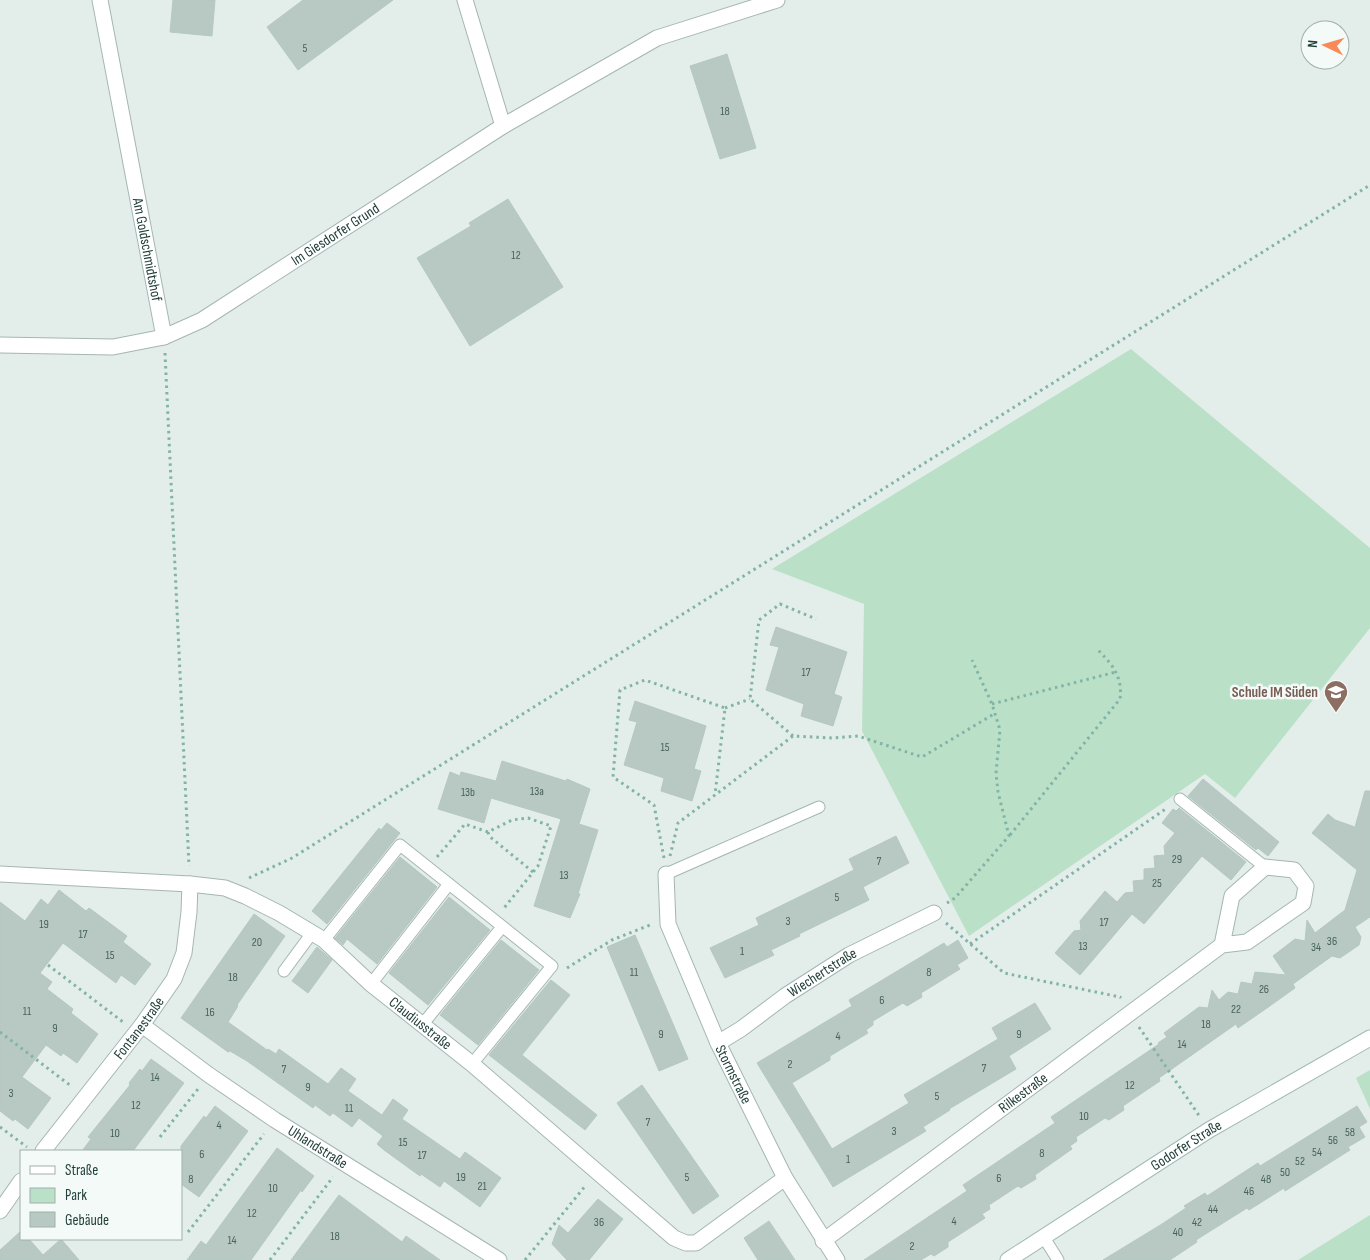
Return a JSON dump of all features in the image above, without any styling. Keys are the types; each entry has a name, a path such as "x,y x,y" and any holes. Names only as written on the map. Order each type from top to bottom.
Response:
{"street":[{"name":"Am Goldschmidtshof","path":"100,0 164,337"},
{"path":"465,0 503,126"},
{"name":"Im Giesdorfer Grund","path":"164,337 202,320 503,126 658,38 777,0"},
{"path":"0,345 113,347 164,337"},
{"path":"1222,945 1232,896 1265,867"},
{"name":"Rilkestraße","path":"823,1241 1222,945 1247,942 1303,903 1306,886 1294,870 1265,867"},
{"name":"Claudiusstraße","path":"0,874 190,884 225,888 279,913 318,937 371,984 472,1064 596,1173 674,1238 686,1243 696,1243 785,1178"},
{"name":"Stormstraße","path":"666,874 668,924 718,1044 785,1178 836,1260"},
{"name":"Fontanestraße","path":"44,1150 139,1028 174,979 184,953 190,884"},
{"name":"Wiechertstraße","path":"718,1044 784,996 850,955 934,913"},
{"name":"Uhlandstraße","path":"139,1028 275,1120 499,1260"},
{"name":"Godorfer Straße","path":"1008,1260 1209,1130 1370,1038"},
{"path":"0,1211 20,1182"}],"lane":[{"path":"1180,799 1265,867"},
{"path":"666,874 819,807"},
{"path":"284,971 318,937 400,845 552,966 472,1064"},
{"path":"371,984 449,884"},
{"path":"422,1025 498,923"},
{"path":"1043,1236 1058,1260"}],"path":[{"path":"225,888 292,858 1370,185"},
{"path":"164,337 190,884"},
{"path":"750,699 759,620 780,604 816,619"},
{"path":"1098,650 1112,664 1116,672 1122,688 1120,699 1010,836 955,898 934,913 1004,972 1120,997 1209,1130"},
{"path":"972,660 992,704 1000,730 996,764 998,792 1010,836"},
{"path":"992,704 1116,672"},
{"path":"666,874 654,805 613,777 620,690 644,680 725,708 750,699"},
{"path":"750,699 793,736 832,738 858,736 922,757 994,714"},
{"path":"714,796 725,708"},
{"path":"666,874 678,823 793,736"},
{"path":"970,944 1180,799"},
{"path":"488,832 512,820 528,818 551,826 538,866 498,923"},
{"path":"430,868 465,824 488,832 489,836 533,872"},
{"path":"552,966 570,968 612,940 668,918"},
{"path":"48,965 139,1028"},
{"path":"0,1032 86,1097"},
{"path":"160,1137 209,1074"},
{"path":"188,1232 275,1120"},
{"path":"0,1127 31,1150"},
{"path":"270,1260 344,1163"},
{"path":"525,1260 596,1173"}],"green space":[{"path":"1131,349 1370,548 1370,628 1235,798 1205,774 969,936 862,731 864,604 772,569"},
{"path":"1370,1070 1370,1109 1356,1078"},
{"path":"1370,1215 1370,1260 1298,1260"}],"building":[{"path":"173,0 215,0 212,36 170,32"},
{"path":"303,0 393,0 298,70 267,27"},
{"path":"727,54 756,148 720,159 690,66"},
{"path":"508,199 563,287 470,346 417,258 471,226 469,223"},
{"path":"776,627 847,652 834,694 842,697 833,726 801,716 804,704 766,690 779,647 770,645"},
{"path":"635,701 706,726 694,769 701,771 692,801 661,791 664,778 624,765 637,722 629,720"},
{"path":"502,761 566,781 567,779 590,789 579,824 598,830 578,894 580,894 570,918 534,906 561,819 491,798 484,823 438,809 450,772 460,776 461,772 496,781"},
{"path":"1203,779 1279,842 1268,856 1258,848 1256,850 1188,796"},
{"path":"1365,791 1370,791 1370,917 1355,927 1361,937 1359,945 1340,958 1332,956 1293,984 1295,988 1267,1008 1238,1028 1236,1024 1159,1078 1160,1081 1123,1106 1124,1110 1109,1120 1105,1118 1076,1137 1077,1141 1070,1146 1072,1149 1035,1175 1036,1179 1021,1188 1018,1186 989,1205 990,1209 982,1214 985,1218 948,1242 948,1247 934,1256 931,1254 921,1260 864,1260 967,1191 963,1185 1055,1123 1051,1117 1159,1044 1167,1037 1164,1033 1199,1007 1208,1008 1212,990 1219,1000 1228,992 1238,994 1241,982 1252,984 1255,972 1286,975 1273,956 1295,939 1305,941 1307,920 1315,933 1345,910 1357,870 1312,833 1328,814 1335,820 1355,827"},
{"path":"1179,808 1246,862 1231,880 1202,856 1144,924 1132,914 1080,975 1055,953 1074,931 1081,930 1080,921 1105,891 1117,902 1125,893 1134,892 1133,881 1144,880 1144,869 1155,868 1154,856 1165,855 1164,846 1175,833 1162,823 1173,809 1176,811"},
{"path":"387,823 400,833 327,924 312,911 379,828 381,830"},
{"path":"896,836 909,863 863,887 869,900 799,934 800,936 771,950 774,955 725,978 710,948 759,925 756,918 854,870 849,859"},
{"path":"400,857 437,887 377,964 347,939 343,945 335,938"},
{"path":"59,890 86,911 89,908 127,936 123,942 151,964 135,985 121,975 116,983 63,943 40,973 52,982 47,989 73,1009 71,1013 98,1034 77,1063 63,1053 61,1056 46,1045 22,1077 51,1098 28,1129 0,1111 0,902 25,921 41,899 48,905"},
{"path":"449,897 490,930 428,1005 389,973"},
{"path":"254,914 285,936 237,1005 228,1022 267,1050 276,1054 279,1049 328,1084 341,1068 356,1079 348,1091 382,1115 393,1099 408,1110 402,1119 460,1159 465,1152 501,1178 480,1207 444,1181 440,1187 421,1174 420,1176 384,1150 377,1144 383,1136 359,1118 352,1127 333,1113 330,1116 315,1105 313,1108 247,1061 230,1051 228,1052 181,1018"},
{"path":"635,935 688,1059 659,1071 607,947"},
{"path":"501,940 539,970 478,1045 440,1015"},
{"path":"958,940 968,958 957,965 960,969 921,993 922,997 907,1006 903,1003 873,1021 873,1025 866,1030 868,1033 830,1056 830,1060 792,1083 832,1149 909,1103 904,1095 998,1039 992,1028 1035,1003 1051,1029 1009,1056 1016,1069 949,1109 923,1127 926,1131 833,1187 757,1063 852,1006 849,1000 944,943 947,947"},
{"path":"317,947 332,960 308,993 292,981"},
{"path":"551,980 570,995 522,1055 597,1115 585,1130 489,1055"},
{"path":"151,1059 184,1083 134,1150 83,1150 91,1139 88,1137 130,1085 129,1083 140,1069 142,1071"},
{"path":"642,1085 719,1196 693,1214 617,1103"},
{"path":"215,1106 248,1131 199,1197 182,1185 181,1146 204,1116 206,1118"},
{"path":"1357,1106 1367,1122 1359,1127 1365,1137 1348,1147 1350,1150 1285,1191 1284,1188 1249,1210 1247,1208 1196,1240 1197,1242 1170,1260 1103,1260 1162,1224 1186,1208 1184,1206 1205,1193 1207,1196 1258,1163 1260,1166"},
{"path":"277,1148 314,1176 302,1192 301,1190 251,1260 187,1260 201,1241 206,1245"},
{"path":"339,1195 402,1242 406,1236 440,1260 291,1260"},
{"path":"598,1199 623,1219 589,1260 567,1260 552,1244 559,1225 568,1233"},
{"path":"769,1221 795,1260 758,1260 744,1238"},
{"path":"20,1232 20,1240 30,1240 43,1255 62,1240 79,1260 0,1260 0,1250"}],"place":[{"name":"Schule IM Süden","path":"1336,713"}]}
